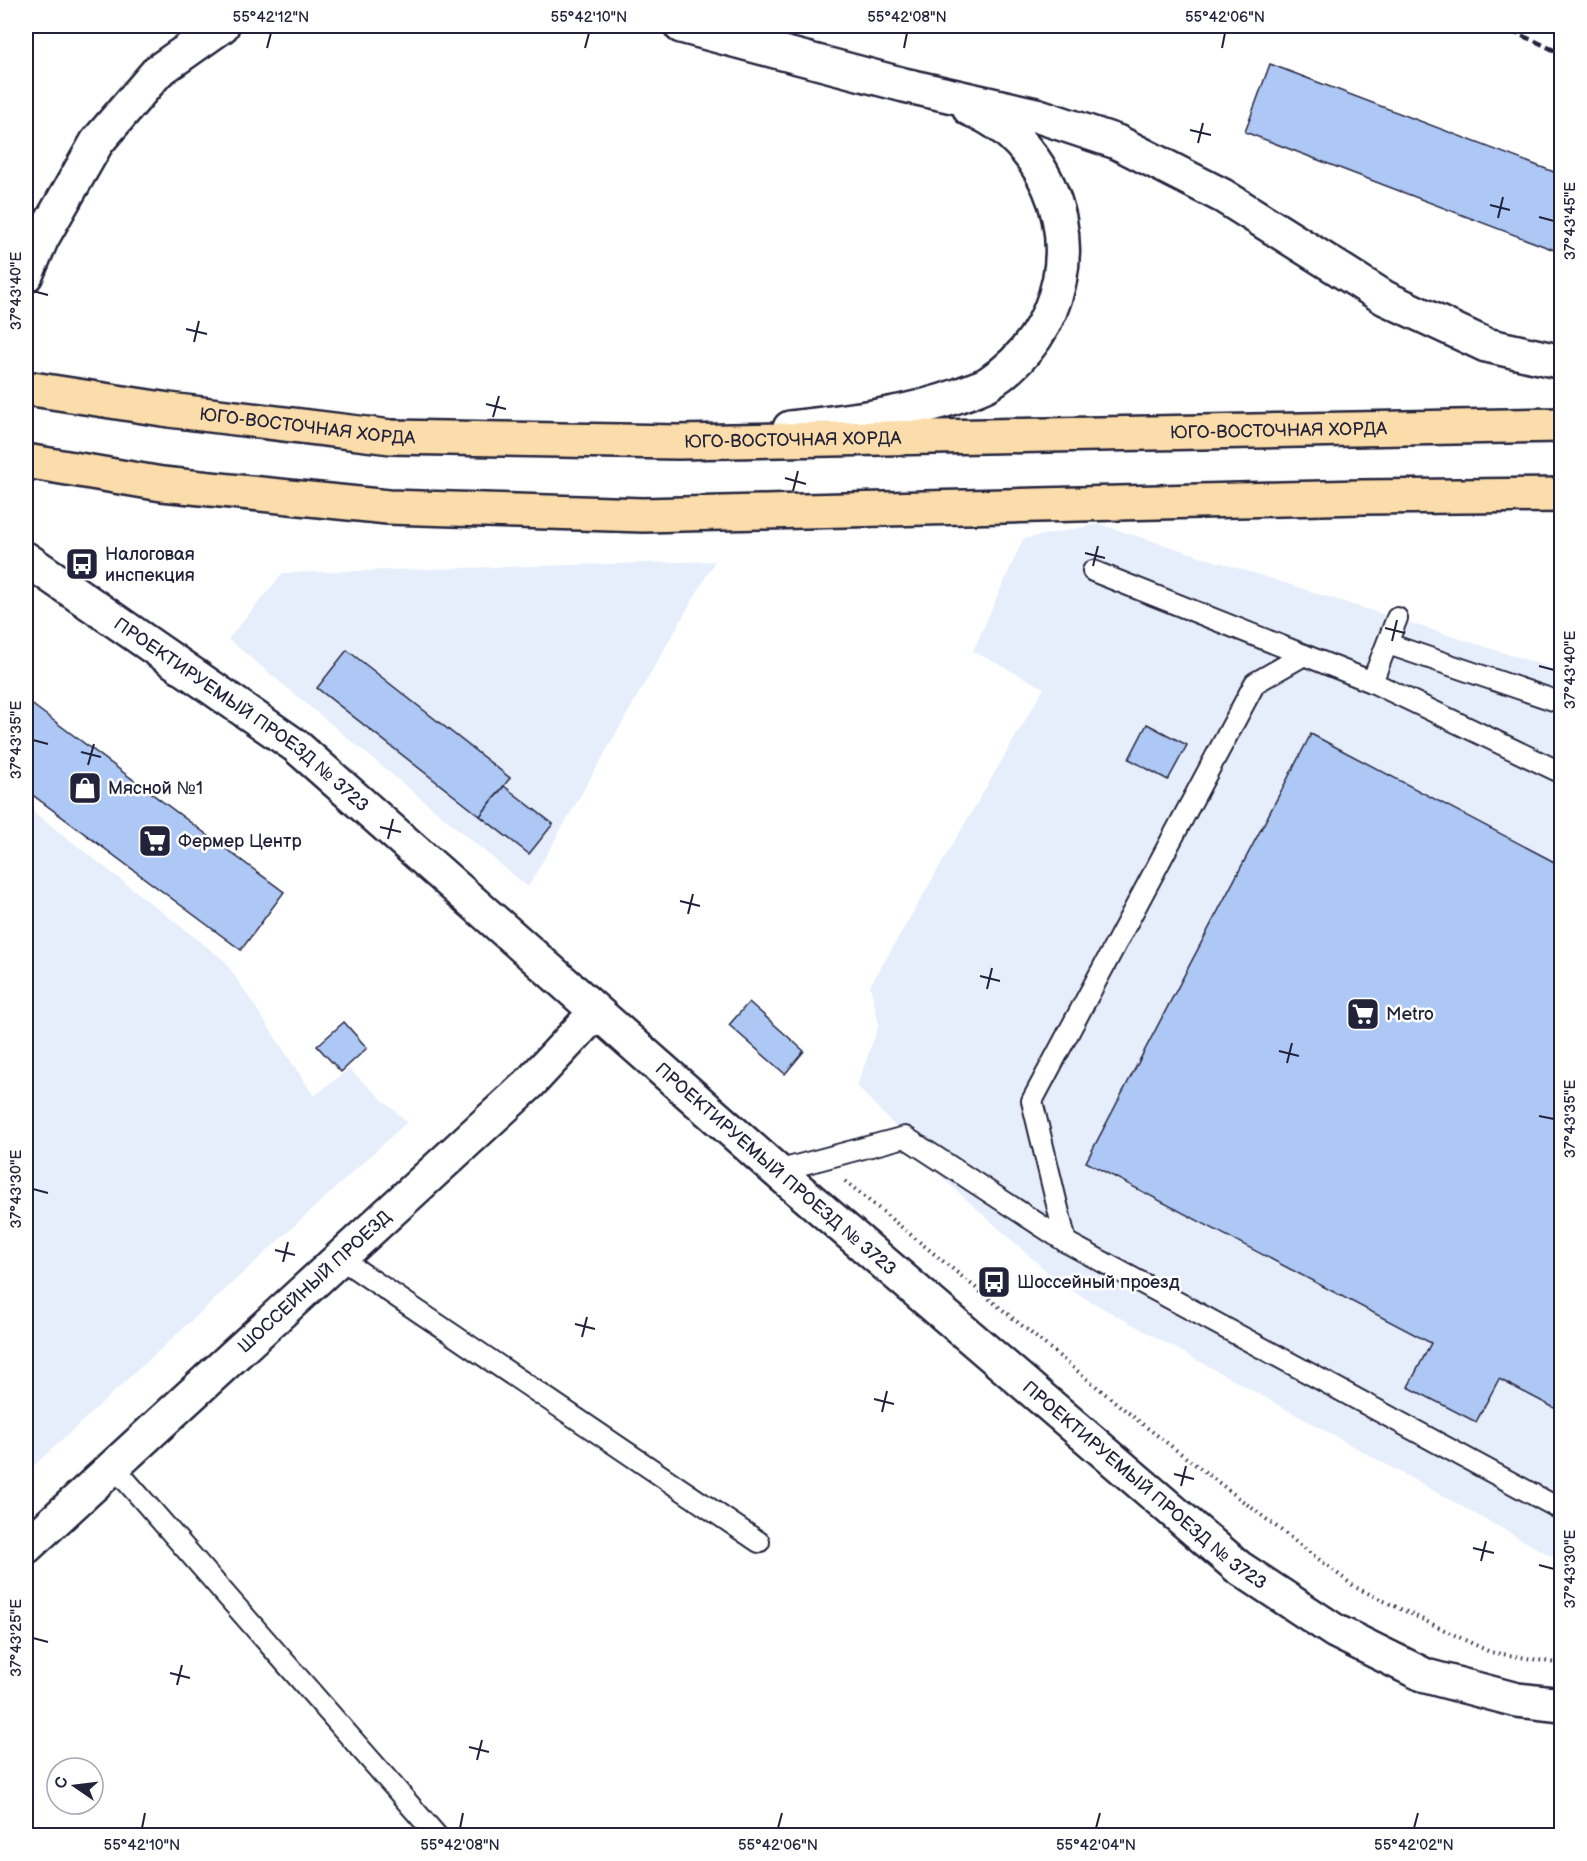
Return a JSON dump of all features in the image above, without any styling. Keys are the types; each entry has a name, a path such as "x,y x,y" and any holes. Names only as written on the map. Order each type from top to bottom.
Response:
{"main road":[{"path":"26,275 42,238 97,142 158,71 222,26"},
{"path":"681,26 904,85 1036,115 1117,142 1223,196 1385,298 1486,345 1562,362"},
{"path":"678,442 848,421 933,404 987,384 1009,369 1028,349 1043,326 1054,302 1061,275 1063,248 1060,221 1053,195 1041,171 1025,148 983,114 904,85"},
{"name":"ЮГО-ВОСТОЧНАЯ ХОРДА","path":"26,388 169,410 391,437 678,442 1562,425"},
{"path":"26,461 162,484 388,507 643,515 1362,497 1562,495"},
{"name":"ПРОЕКТИРУЕМЫЙ ПРОЕЗД № 3723","path":"26,559 296,746 777,1171 1238,1567 1335,1631 1426,1676 1517,1700 1562,1705"},
{"name":"ШОССЕЙНЫЙ ПРОЕЗД","path":"26,1547 530,1083 596,1012"}],"lane":[{"path":"1093,571 1372,682 1562,773"},
{"path":"1372,682 1397,618"},
{"path":"1388,644 1562,703"},
{"path":"1066,1242 1032,1101 1255,683 1304,655"},
{"path":"777,1171 905,1137 1066,1242 1562,1510"},
{"path":"341,1258 759,1542"},
{"path":"114,1467 437,1836"}],"path":[{"path":"819,1160 1140,1423 1355,1587 1490,1652 1562,1664"}],"shaded area":[{"path":"1099,524 1561,671 1561,1560 1063,1286 928,1165 857,1086 879,1024 870,986 1044,688 973,651 1023,539"},
{"path":"715,561 528,887 228,639 283,573"},
{"path":"26,806 225,961 314,1096 349,1069 407,1122 26,1473"}],"building":[{"path":"1270,64 1562,175 1562,253 1245,132"},
{"path":"347,650 510,778 480,816 317,688"},
{"name":"Фермер Центр","path":"26,700 284,892 241,950 26,790"},
{"path":"1147,724 1187,745 1168,780 1129,759"},
{"name":"Metro","path":"1311,734 1562,866 1562,1412 1499,1379 1476,1422 1408,1387 1431,1343 1086,1162"},
{"path":"504,786 553,824 529,854 480,816"},
{"path":"749,1002 804,1051 785,1074 729,1025"},
{"path":"344,1022 367,1048 341,1072 317,1046"}],"railway":[{"path":"1497,26 1562,54"}],"place":[{"name":"Налоговая инспекция","path":"82,564"},
{"name":"Мясной №1","path":"85,788"},
{"name":"Фермер Центр","path":"155,841"},
{"name":"Metro","path":"1363,1014"},
{"name":"Шоссейный проезд","path":"994,1282"}]}
